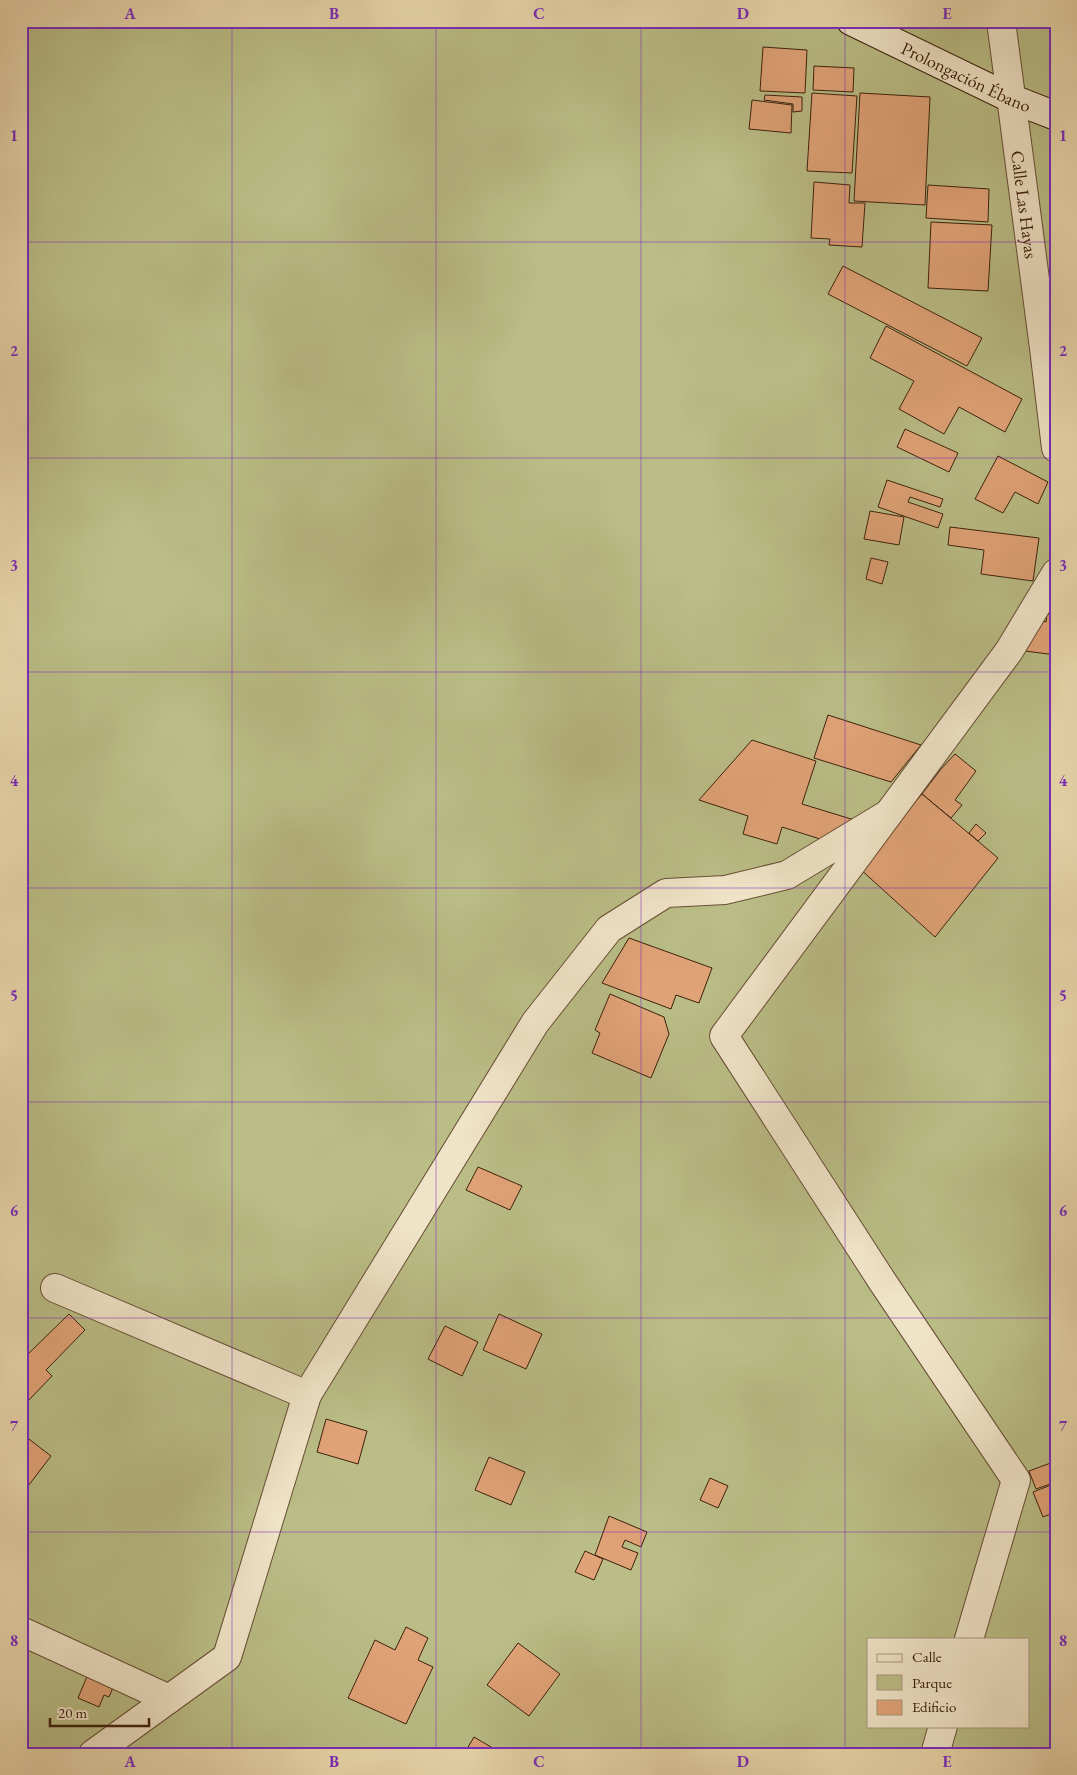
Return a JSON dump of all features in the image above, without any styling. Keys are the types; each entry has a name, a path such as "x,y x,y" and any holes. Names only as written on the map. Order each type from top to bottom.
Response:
{"street":[{"name":"Prolongación Ébano","path":"851,21 1010,98 1056,116"},
{"name":"Calle Las Hayas","path":"1000,21 1056,448"},
{"path":"969,1638 1016,1480 882,1281 724,1036 1008,651 1056,572"},
{"path":"94,1754 227,1657 307,1395 535,1023 610,929 666,893 725,890 787,875 888,814"},
{"path":"55,1288 307,1395"},
{"path":"21,1631 169,1699"},
{"path":"935,1754 942,1728"}],"green space":[{"path":"21,21 1056,21 1056,1754 21,1754"}],"building":[{"path":"1032,21 1056,21 1056,30"},
{"path":"763,47 807,50 805,93 760,91"},
{"path":"814,66 854,68 853,92 813,90"},
{"path":"812,93 857,96 852,173 807,171"},
{"path":"860,93 930,97 925,205 854,201"},
{"path":"765,95 802,97 802,111 793,112 793,104 764,100"},
{"path":"752,100 792,105 791,133 749,129"},
{"path":"814,182 850,185 849,203 865,203 862,247 829,245 830,239 811,238"},
{"path":"928,185 989,189 988,222 926,218"},
{"path":"931,222 992,225 988,291 928,288"},
{"path":"843,266 982,338 967,366 828,294"},
{"path":"886,326 1022,399 1005,432 959,407 944,434 899,409 914,381 870,358"},
{"path":"905,429 958,453 949,472 897,447"},
{"path":"998,456 1048,482 1038,504 1015,492 1003,513 975,499"},
{"path":"887,480 943,499 940,507 910,497 908,502 943,514 938,528 878,507"},
{"path":"870,511 904,517 899,545 864,539"},
{"path":"950,527 1039,538 1033,581 981,574 984,550 948,545"},
{"path":"871,558 888,562 882,584 866,579"},
{"path":"1047,614 1056,616 1056,655 1025,651 1043,621 1046,622"},
{"path":"828,715 921,745 891,782 814,758"},
{"path":"752,740 816,761 802,804 861,822 836,844 782,827 777,844 743,834 748,816 699,800"},
{"path":"955,754 976,771 955,800 962,805 951,818 922,794"},
{"path":"922,794 998,858 935,937 859,868"},
{"path":"976,824 986,833 978,841 969,833"},
{"path":"629,938 712,968 699,1003 676,995 671,1009 602,983"},
{"path":"610,994 664,1017 669,1034 651,1078 592,1053 600,1033 595,1030"},
{"path":"478,1167 522,1186 510,1210 466,1190"},
{"path":"69,1314 85,1330 46,1370 52,1376 27,1402 21,1397 21,1347 28,1354"},
{"path":"499,1314 542,1334 526,1369 483,1350"},
{"path":"445,1326 478,1342 462,1376 428,1359"},
{"path":"326,1419 367,1431 358,1464 317,1452"},
{"path":"21,1433 51,1456 22,1494 21,1494"},
{"path":"489,1457 525,1472 511,1505 475,1490"},
{"path":"1056,1461 1056,1482 1036,1489 1029,1471"},
{"path":"710,1478 728,1486 718,1508 700,1500"},
{"path":"1056,1483 1056,1512 1043,1517 1033,1492"},
{"path":"609,1516 647,1532 641,1547 625,1540 622,1547 638,1553 631,1570 595,1555"},
{"path":"585,1551 603,1559 594,1580 575,1572"},
{"path":"406,1627 428,1638 418,1660 433,1667 406,1724 348,1698 375,1640 395,1650"},
{"path":"518,1643 560,1674 529,1716 487,1685"},
{"path":"91,1667 117,1678 109,1697 104,1695 99,1707 78,1698"},
{"path":"474,1737 503,1754 464,1754"}]}
